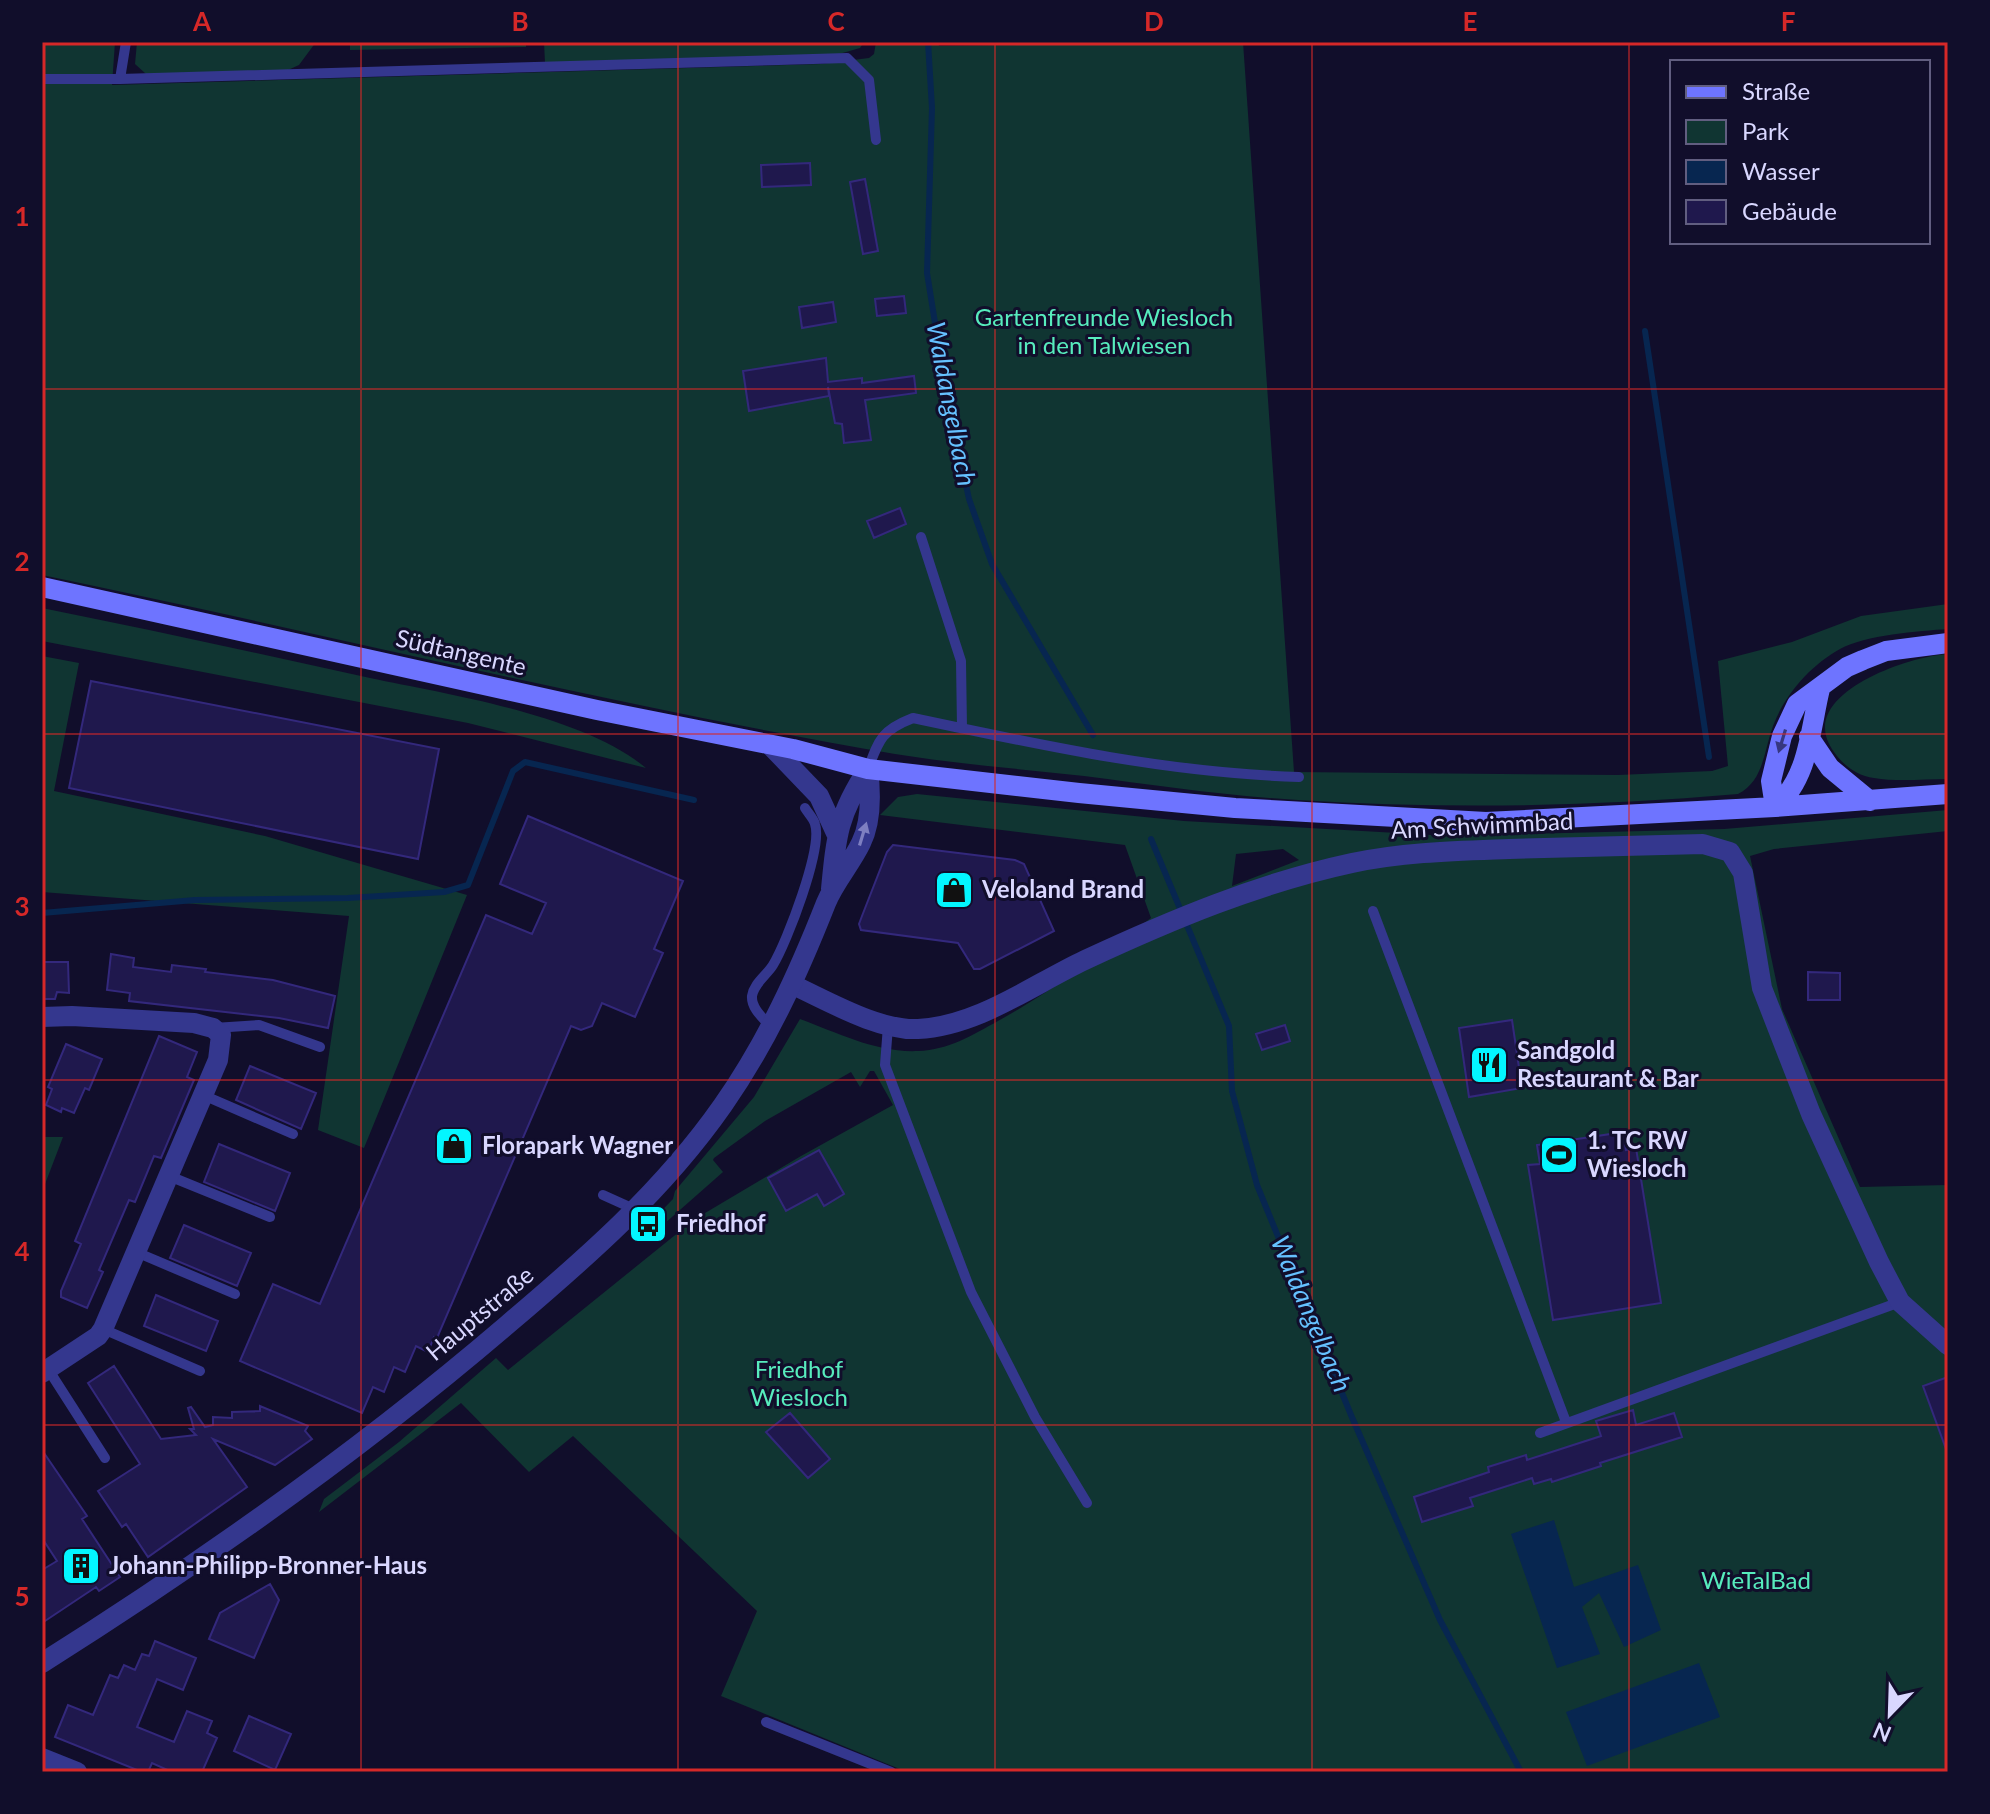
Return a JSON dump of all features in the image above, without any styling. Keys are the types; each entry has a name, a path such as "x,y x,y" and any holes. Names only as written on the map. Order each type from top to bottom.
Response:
{"main road":[{"name":"Südtangente","path":"42,587 868,769 1181,804 1376,818 1529,821 1948,794"},
{"path":"1820,689 1797,784 1789,796 1775,807 1771,781 1782,736 1797,704 1847,667 1886,651 1948,643"},
{"path":"1809,737 1830,768 1870,801"}],"street":[{"path":"770,745 819,796 836,833"},
{"name":"Hauptstraße","path":"831,893 836,833 851,794 868,769"},
{"name":"Hauptstraße","path":"42,1663 289,1498 372,1436 567,1274 636,1210 681,1160 722,1106 772,1028 831,893 863,840 872,798 868,769"},
{"name":"Am Schwimmbad","path":"793,985 888,1026 915,1029 944,1026 969,1018 1084,960 1200,910 1285,880 1393,854 1703,844 1730,852 1743,873 1762,988 1811,1114 1900,1302 1948,1345"},
{"path":"42,1017 194,1023 213,1028 221,1035 221,1048 203,1095 103,1329 98,1336 45,1371"},
{"path":"42,1758 77,1772"}],"lane":[{"path":"120,79 126,42"},
{"path":"42,79 847,58 869,80 876,140"},
{"path":"921,537 961,661 962,728"},
{"path":"868,769 880,737 895,725 913,718 1093,755 1186,769 1299,777"},
{"path":"772,1028 753,1006 752,998 755,989 773,966 785,940 812,863 816,844 815,823 805,808"},
{"path":"1373,911 1566,1422"},
{"path":"213,1028 259,1025 320,1047"},
{"path":"888,1026 885,1065 971,1292 1035,1417 1087,1503"},
{"path":"203,1095 293,1134"},
{"path":"169,1176 270,1217"},
{"path":"603,1195 636,1210"},
{"path":"136,1252 235,1294"},
{"path":"1540,1433 1900,1302"},
{"path":"103,1329 200,1371"},
{"path":"45,1371 105,1458"},
{"path":"766,1722 891,1772"}],"green space":[{"name":"Gartenfreunde Wiesloch in den Talwiesen","path":"42,42 115,42 112,85 821,64 869,58 874,54 876,42 938,42 939,46 1243,42 1294,772 1618,775 1712,771 1728,766 1718,661 1792,642 1861,616 1948,604 1948,629 1863,640 1840,649 1819,663 1784,703 1758,773 1738,794 1573,804 1408,805 1244,796 895,754 681,714 42,575"},
{"path":"137,42 316,42 299,65 288,70 146,74 135,64"},
{"path":"350,42 526,42 526,47 350,50"},
{"path":"544,42 864,42 860,48 839,54 545,63"},
{"path":"42,608 514,710 587,734 646,768 468,723 42,641"},
{"path":"1948,654 1948,779 1868,777 1842,761 1825,732 1829,713 1841,696 1884,671 1930,656"},
{"path":"42,656 79,663 54,791 265,836 467,895 364,1148 318,1130 349,916 42,892"},
{"path":"917,794 1184,821 1450,836 1724,829 1948,810 1948,831 1774,849 1750,856 1782,1009 1860,1187 1948,1185 1948,1772 907,1772 721,1696 757,1611 573,1436 529,1472 461,1403 319,1512 324,1499 399,1442 496,1358 508,1370 695,1219 893,1105 874,1071 870,1071 860,1087 851,1072 765,1121 714,1158 723,1172 647,1239 641,1232 673,1199 675,1191 754,1097 800,1019 888,1049 918,1051 940,1048 1018,1009 1151,918 1125,845 880,815 898,797","holes":["1283,849 1299,860 1232,886 1236,854"]},
{"path":"42,1137 63,1137 42,1192"}],"water":[{"path":"1554,1520 1574,1587 1638,1565 1661,1630 1624,1647 1599,1593 1582,1607 1600,1654 1557,1668 1511,1534"},
{"path":"1699,1663 1720,1717 1587,1766 1566,1712"}],"building":[{"path":"810,163 811,185 762,187 761,165"},
{"path":"865,179 878,251 863,254 850,182"},
{"path":"904,296 906,313 877,316 875,299"},
{"path":"833,302 836,322 802,328 799,307"},
{"path":"826,358 828,382 862,378 862,383 914,376 916,393 865,400 871,440 844,443 842,424 835,423 828,387 829,396 749,411 743,371"},
{"path":"900,508 906,524 874,538 867,521"},
{"path":"91,681 439,749 418,859 69,788"},
{"path":"528,816 683,881 654,949 663,953 635,1017 602,1003 592,1026 581,1030 571,1026 437,1338 434,1337 428,1352 416,1346 405,1372 394,1367 384,1392 373,1387 362,1413 240,1361 273,1284 320,1304 486,915 532,934 546,903 500,884"},
{"name":"Veloland Brand","path":"893,845 1015,860 1024,864 1054,931 980,969 974,969 958,943 861,930 859,924 862,916 887,852"},
{"path":"111,954 134,958 133,967 171,972 172,965 206,969 205,972 273,980 335,996 328,1028 279,1018 129,1001 130,993 107,990"},
{"path":"42,962 68,962 69,993 57,992 55,999 42,999"},
{"path":"1808,972 1840,973 1840,1000 1808,1000"},
{"path":"1512,1020 1522,1088 1469,1097 1459,1028"},
{"path":"1285,1025 1290,1041 1262,1050 1256,1034"},
{"path":"159,1036 197,1052 187,1077 194,1080 161,1158 154,1156 135,1202 129,1200 99,1270 103,1272 87,1308 61,1297 61,1291 81,1244 75,1241"},
{"path":"66,1044 102,1059 89,1090 85,1088 74,1113 62,1108 61,1112 46,1105 52,1089 48,1087"},
{"path":"250,1066 316,1093 301,1129 236,1100"},
{"path":"1624,1132 1626,1150 1636,1148 1661,1303 1553,1320 1528,1165 1540,1164 1537,1145"},
{"path":"219,1144 290,1173 275,1211 204,1182"},
{"path":"819,1150 844,1194 824,1206 817,1194 786,1211 768,1178"},
{"path":"184,1225 251,1253 237,1286 170,1258"},
{"path":"156,1295 218,1321 206,1351 144,1326"},
{"path":"114,1366 161,1439 196,1435 190,1429 194,1429 188,1408 191,1407 205,1427 213,1425 213,1417 232,1418 232,1412 260,1411 260,1406 308,1426 305,1431 312,1439 275,1465 213,1439 247,1487 148,1557 126,1524 122,1527 98,1491 140,1464 88,1383"},
{"path":"1948,1377 1948,1449 1946,1449 1923,1386"},
{"path":"1633,1410 1636,1425 1674,1413 1682,1437 1552,1482 1551,1479 1534,1484 1532,1478 1470,1498 1473,1506 1422,1522 1414,1497 1489,1472 1488,1467 1526,1455 1527,1460 1601,1436 1596,1421"},
{"path":"790,1413 830,1459 808,1478 766,1432"},
{"name":"Johann-Philipp-Bronner-Haus","path":"42,1450 87,1516 82,1519 120,1577 99,1591 96,1587 42,1623 42,1570 57,1561 42,1538"},
{"path":"270,1584 279,1600 254,1658 209,1639 220,1613"},
{"path":"155,1641 196,1658 183,1690 157,1679 137,1727 174,1742 187,1711 212,1721 207,1733 217,1738 202,1772 172,1772 152,1763 148,1772 142,1772 55,1737 68,1705 93,1715 110,1675 118,1678 124,1665 135,1670 142,1654 149,1656"},
{"path":"249,1716 291,1734 275,1770 234,1751"}],"waterway":[{"name":"Waldangelbach","path":"928,42 932,108 927,273 945,385 969,499 992,564 1093,735"},
{"path":"1645,331 1709,757"},
{"path":"42,913 195,900 348,898 444,892 468,885 513,771 525,762 694,800"},
{"name":"Waldangelbach","path":"1151,839 1229,1026 1232,1091 1257,1185 1351,1415 1440,1620 1521,1772"}],"place":[{"name":"Veloland Brand","path":"954,890"},
{"name":"Sandgold Restaurant & Bar","path":"1489,1065"},
{"name":"Florapark Wagner","path":"454,1146"},
{"name":"1. TC RW Wiesloch","path":"1559,1155"},
{"name":"Friedhof","path":"648,1224"},
{"name":"Johann-Philipp-Bronner-Haus","path":"81,1566"}],"park label":[{"name":"Friedhof Wiesloch","path":"799,1384"},
{"name":"WieTalBad","path":"1756,1581"}]}
